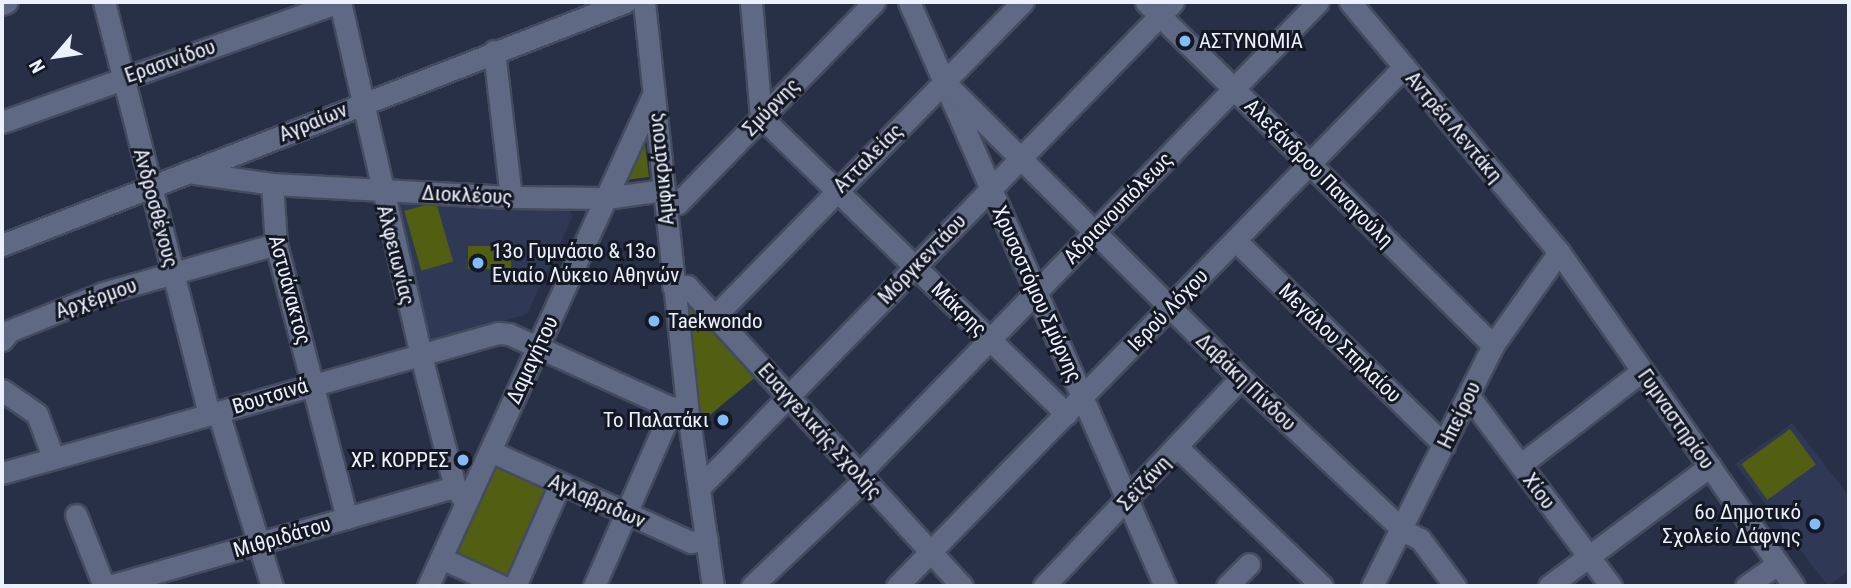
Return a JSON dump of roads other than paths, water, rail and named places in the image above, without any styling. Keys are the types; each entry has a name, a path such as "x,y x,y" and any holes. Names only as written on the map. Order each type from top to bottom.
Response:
{"street":[{"path":"2,4 7,2"},
{"name":"Ανδροσθένους","path":"104,2 172,273 213,414 272,586"},
{"name":"Ερασινίδου","path":"2,122 339,2"},
{"name":"Αλφειωνίας","path":"339,2 380,190 460,495"},
{"name":"Αγραίων","path":"2,245 625,2"},
{"name":"Αμφικράτους","path":"644,2 673,286 679,407 699,488 713,586"},
{"path":"751,2 761,117"},
{"name":"Σμύρνης","path":"665,197 678,203 874,2"},
{"name":"Χρυσοστόμου Σμύρνης","path":"909,2 1165,586"},
{"name":"Ατταλείας","path":"715,316 836,189 1023,2"},
{"name":"Αδριανουπόλεως","path":"752,586 862,477 990,339 1318,2"},
{"name":"Αντρέα Λεντάκη","path":"1350,2 1559,252"},
{"name":"Αλεξάνδρου Παναγούλη","path":"1159,6 1233,88 1493,345"},
{"name":"Μόργκεντάου","path":"699,488 1021,158 1159,6"},
{"path":"494,51 511,197"},
{"name":"Ιερού Λόχου","path":"897,586 1404,67"},
{"name":"Δαβάκη Πίνδου","path":"943,81 1241,378 1404,531 1420,539 1455,586"},
{"name":"Δαμαγήτου","path":"428,586 441,558 460,495 490,452 652,95"},
{"name":"Μάκρης","path":"761,117 1066,414"},
{"name":"Διοκλέους","path":"186,172 272,184 511,197 665,197"},
{"name":"Αστυάνακτος","path":"272,184 276,244 315,382 346,518"},
{"name":"Μεγάλου Σπηλαίου","path":"1236,240 1444,445"},
{"name":"Αρχέρμου","path":"2,340 9,331 103,293 276,244"},
{"name":"Ηπείρου","path":"1372,586 1404,531 1493,345 1559,252"},
{"name":"Γυμναστηρίου","path":"1559,252 1794,586"},
{"name":"Ευαγγελικής Σχολής","path":"673,286 687,286 962,586"},
{"name":"Βουτσινά","path":"2,473 421,352 498,333 679,407"},
{"path":"1520,465 1642,371"},
{"name":"Σεϊζάνη","path":"1044,586 1128,502 1241,378"},
{"path":"2,390 37,414 53,457"},
{"name":"Χίου","path":"1468,395 1611,586"},
{"path":"594,586 679,407"},
{"path":"1177,447 1322,586"},
{"name":"Αγλαβριδων","path":"490,452 691,542 707,539"},
{"path":"1549,586 1710,466"},
{"path":"515,586 560,484"},
{"name":"Μιθριδάτου","path":"106,586 346,518 460,495"},
{"path":"76,515 106,586"},
{"path":"441,558 502,586"},
{"path":"1227,586 1249,564"},
{"path":"1746,586 1779,564"}],"place":[{"name":"ΑΣΤΥΝΟΜΙΑ","path":"1185,41"},
{"name":"13ο Γυμνάσιο & 13ο Ενιαίο Λύκειο Αθηνών","path":"478,263"},
{"name":"Taekwondo","path":"654,321"},
{"name":"Το Παλατάκι","path":"723,420"},
{"name":"ΧΡ. ΚΟΡΡΕΣ","path":"463,460"},
{"name":"6ο Δημοτικό Σχολείο Δάφνης","path":"1815,524"}]}
